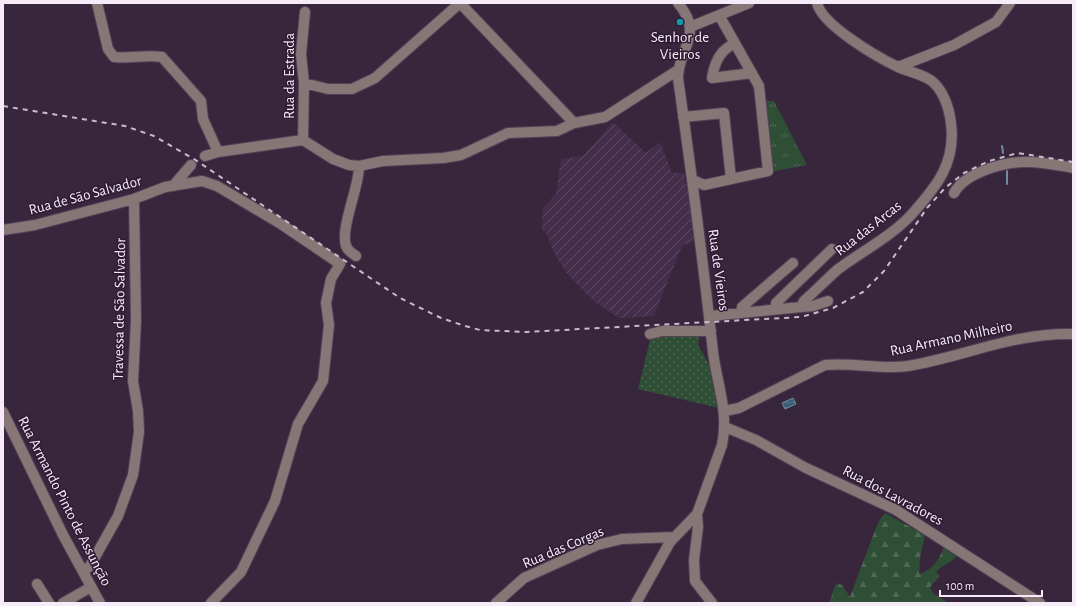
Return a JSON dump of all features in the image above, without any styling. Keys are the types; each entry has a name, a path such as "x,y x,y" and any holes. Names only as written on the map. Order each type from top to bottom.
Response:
{"street":[{"path":"97,3 108,49 114,57 123,58 152,55 162,57 201,101 203,119 218,152"},
{"path":"304,83 328,89 352,89 374,78 460,3 574,123"},
{"name":"Rua de Vieiros","path":"678,3 683,8 690,27 690,35 686,50 678,70 683,117 693,180 700,254 710,316 714,354 724,411 722,445 697,514"},
{"path":"690,27 749,3"},
{"name":"Rua das Arcas","path":"802,307 804,301 837,271 890,234 911,215 947,166 950,156 952,132 949,111 944,96 933,81 898,68 871,52 829,23 816,3"},
{"path":"898,68 954,45 996,22 1010,3"},
{"name":"Rua da Estrada","path":"303,140 304,83 301,54 305,12"},
{"path":"693,180 704,185 768,171 759,86 719,16"},
{"path":"730,46 718,57 714,66 712,78 752,73"},
{"path":"205,156 218,152 303,140 333,159 349,166 359,166 383,161 443,158 461,155 508,133 557,130 574,123 605,117 678,70"},
{"path":"683,117 724,113 731,179"},
{"path":"954,193 958,185 969,178 1000,166 1022,162 1073,168"},
{"path":"173,186 191,165"},
{"path":"356,256 347,248 345,240 347,219 360,177 359,166"},
{"name":"Rua de São Salvador","path":"3,230 35,225 134,199 173,186 202,181 217,186 281,224 340,264 331,279 326,303 330,325 324,381 298,424 275,501 241,572 211,603"},
{"name":"Travessa de São Salvador","path":"83,572 90,566 118,516 133,475 139,432 138,411 132,381 136,320 134,199"},
{"path":"776,309 776,303 832,249"},
{"path":"741,313 742,307 792,263"},
{"path":"710,316 813,306 828,301"},
{"path":"650,334 662,331 711,331"},
{"name":"Rua Armano Milheiro","path":"724,411 739,408 825,365 835,364 889,368 909,365 1018,339 1049,334 1073,334"},
{"name":"Rua Armando Pinto de Assunção","path":"3,412 100,603"},
{"name":"Rua dos Lavradores","path":"724,427 756,440 806,468 896,510 1040,603"},
{"path":"636,603 674,537 697,514"},
{"path":"697,514 698,527 694,560 694,577 700,589 712,603"},
{"name":"Rua das Corgas","path":"496,603 524,578 597,545 622,539 674,537"},
{"path":"37,584 49,603"},
{"path":"62,603 91,587"}],"shaded area":[{"path":"613,122 646,153 660,142 672,173 684,173 686,186 688,186 695,240 682,246 654,316 619,318 598,304 586,294 565,271 553,251 546,232 542,231 543,208 556,194 561,159 583,156"}],"green space":[{"path":"764,101 774,101 807,165 770,172"},
{"path":"696,333 699,339 698,345 712,370 719,408 638,389 650,340 654,337"},
{"path":"885,513 925,535 920,558 919,574 924,573 931,568 940,556 944,547 957,556 936,572 939,576 930,588 934,594 949,603 829,603 836,583 842,585 850,597 879,521"}],"water":[{"path":"793,398 796,404 785,409 782,403"}],"waterway":[{"path":"1002,146 1003,153"},
{"path":"1007,171 1007,184"}],"railway":[{"path":"3,106 125,126 154,136 194,159 400,298 441,318 480,330 526,332 801,317 833,308 863,292 884,271 927,208 945,188 964,173 989,161 1018,153 1073,162"}],"place":[{"name":"Senhor de Vieiros","path":"680,22"}]}
